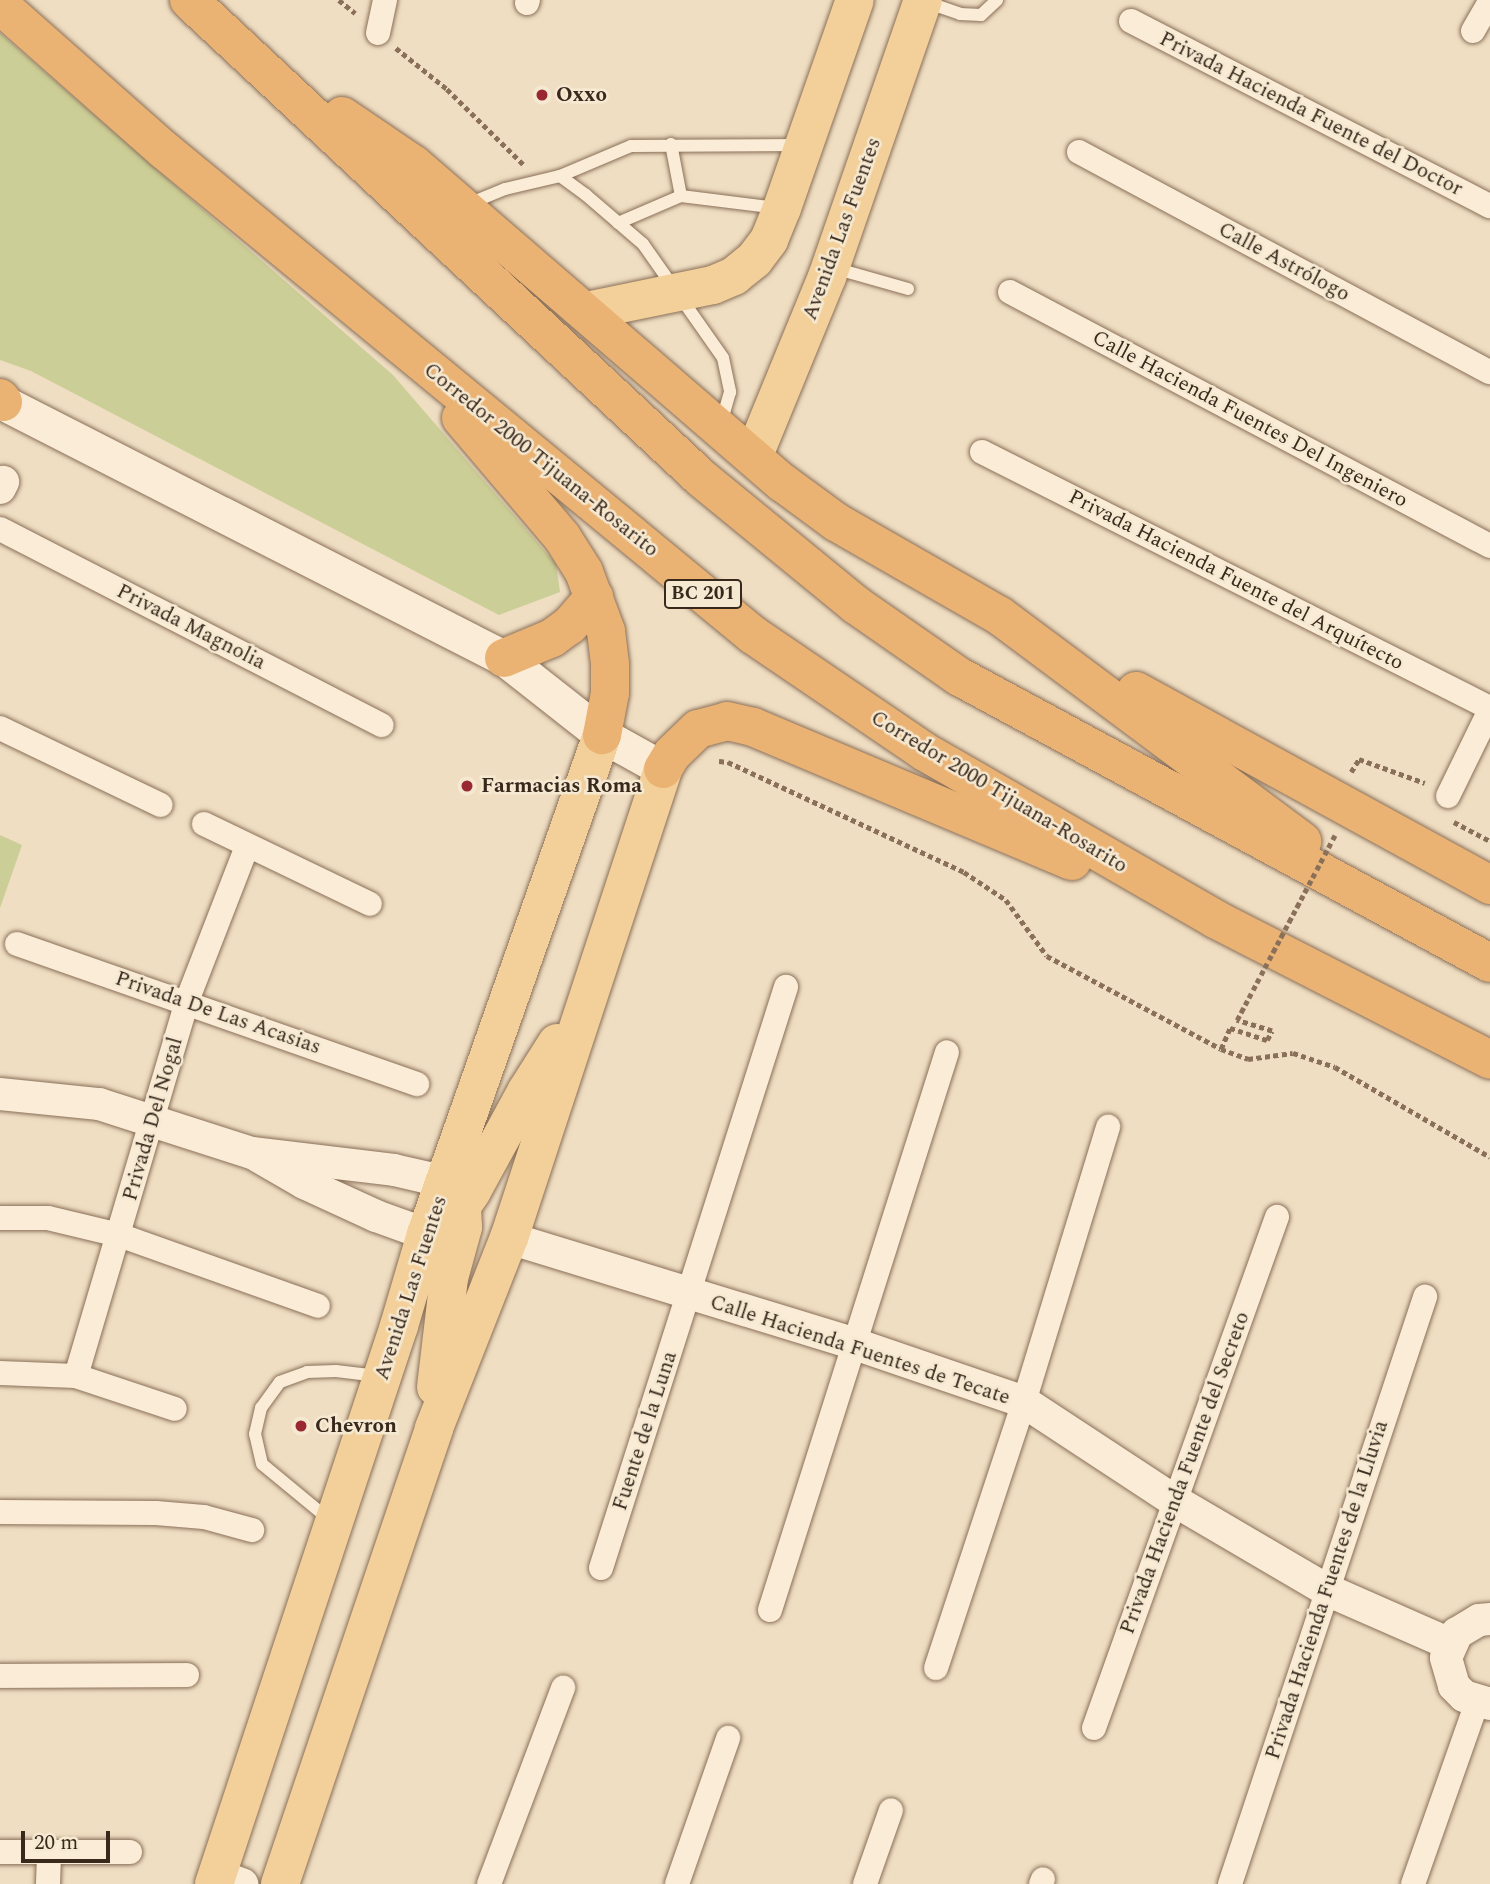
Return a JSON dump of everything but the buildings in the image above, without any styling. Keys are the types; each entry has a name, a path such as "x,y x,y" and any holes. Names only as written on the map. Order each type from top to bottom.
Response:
{"highway":[{"path":"189,0 701,478 856,605 958,676 1490,963"},
{"name":"Corredor 2000 Tijuana-Rosarito","path":"0,5 164,150 752,635 925,752 1215,919 1490,1060"},
{"path":"246,51 413,164 586,311 719,429 754,455 783,483 836,522 1000,617 1490,885"},
{"path":"398,343 562,537 584,572 606,631 610,664 610,693 602,735"},
{"path":"504,658 552,638 570,625 594,597"},
{"path":"1000,617 1408,920"},
{"path":"663,769 672,754 698,729 727,721 753,727 1252,936"}],"main road":[{"path":"586,311 681,293 734,276 754,260 769,240 782,208 855,0"},
{"name":"Avenida Las Fuentes","path":"754,455 831,267 923,0"},
{"path":"1,401 504,658 602,735 663,769 585,999 509,1238 435,1428 280,1884"},
{"name":"Avenida Las Fuentes","path":"224,1881 426,1234 454,1194 602,735"},
{"path":"435,1428 439,1354 449,1278 463,1227 454,1194 485,1170 526,1091 585,999"}],"street":[{"path":"378,33 384,0"},
{"path":"1473,31 1490,1"},
{"name":"Privada Hacienda Fuente del Doctor","path":"1131,21 1490,206"},
{"name":"Calle Astrólogo","path":"1079,152 1490,372"},
{"name":"Calle Hacienda Fuentes Del Ingeniero","path":"1010,292 1490,546"},
{"name":"Privada Hacienda Fuente del Arquítecto","path":"982,452 1490,709"},
{"name":"Privada Magnolia","path":"0,529 382,725"},
{"path":"1449,794 1490,709"},
{"path":"0,728 161,804"},
{"path":"204,824 370,904"},
{"name":"Privada Del Nogal","path":"76,1376 187,1002 247,846"},
{"name":"Privada De Las Acasias","path":"17,944 417,1084"},
{"name":"Fuente de la Luna","path":"601,1568 786,987"},
{"path":"770,1610 947,1052"},
{"path":"0,1094 99,1104 252,1153 394,1170 454,1194"},
{"path":"936,1668 1024,1402 1108,1127"},
{"path":"252,1153 304,1183 376,1216 426,1234"},
{"name":"Privada Hacienda Fuente del Secreto","path":"1094,1728 1277,1217"},
{"path":"0,1218 48,1219 119,1235 318,1306"},
{"name":"Calle Hacienda Fuentes de Tecate","path":"509,1238 855,1344 1024,1402 1175,1501 1327,1590 1450,1644"},
{"name":"Privada Hacienda Fuentes de la Lluvia","path":"1230,1884 1425,1297"},
{"path":"0,1373 76,1376 175,1409"},
{"path":"0,1511 156,1513 204,1517 252,1530"},
{"path":"1413,1884 1484,1703 1464,1696 1448,1673 1446,1658 1450,1644 1467,1625 1490,1619"},
{"path":"0,1676 187,1675"},
{"path":"489,1884 563,1688"},
{"path":"677,1884 728,1738"},
{"path":"865,1884 891,1810"},
{"path":"0,1852 130,1852"},
{"path":"48,1884 49,1852"}],"lane":[{"path":"923,0 960,14 981,15 998,0"},
{"path":"671,144 681,196"},
{"path":"463,206 505,189 560,176 631,146 805,145"},
{"path":"560,176 643,244 681,293 723,358 730,392 719,429"},
{"path":"618,223 681,196 782,208"},
{"path":"831,267 908,289"},
{"path":"334,1523 302,1500 262,1464 255,1434 261,1408 280,1382 307,1372 336,1371 382,1377"}],"path":[{"path":"339,0 447,89 539,181"},
{"path":"710,759 728,762 964,872 1006,900 1047,956 1221,1049 1248,1059 1293,1053 1335,1067 1490,1157"},
{"path":"1359,759 1449,794"},
{"path":"1221,1049 1230,1028 1267,1040 1272,1031 1237,1020 1336,833"}],"green space":[{"path":"0,33 393,375 556,564 560,592 499,615 31,371 0,360"},
{"path":"0,835 22,845 0,908"}],"place":[{"name":"Oxxo","path":"542,95"},
{"name":"Farmacias Roma","path":"467,786"},
{"name":"Chevron","path":"301,1426"}]}
